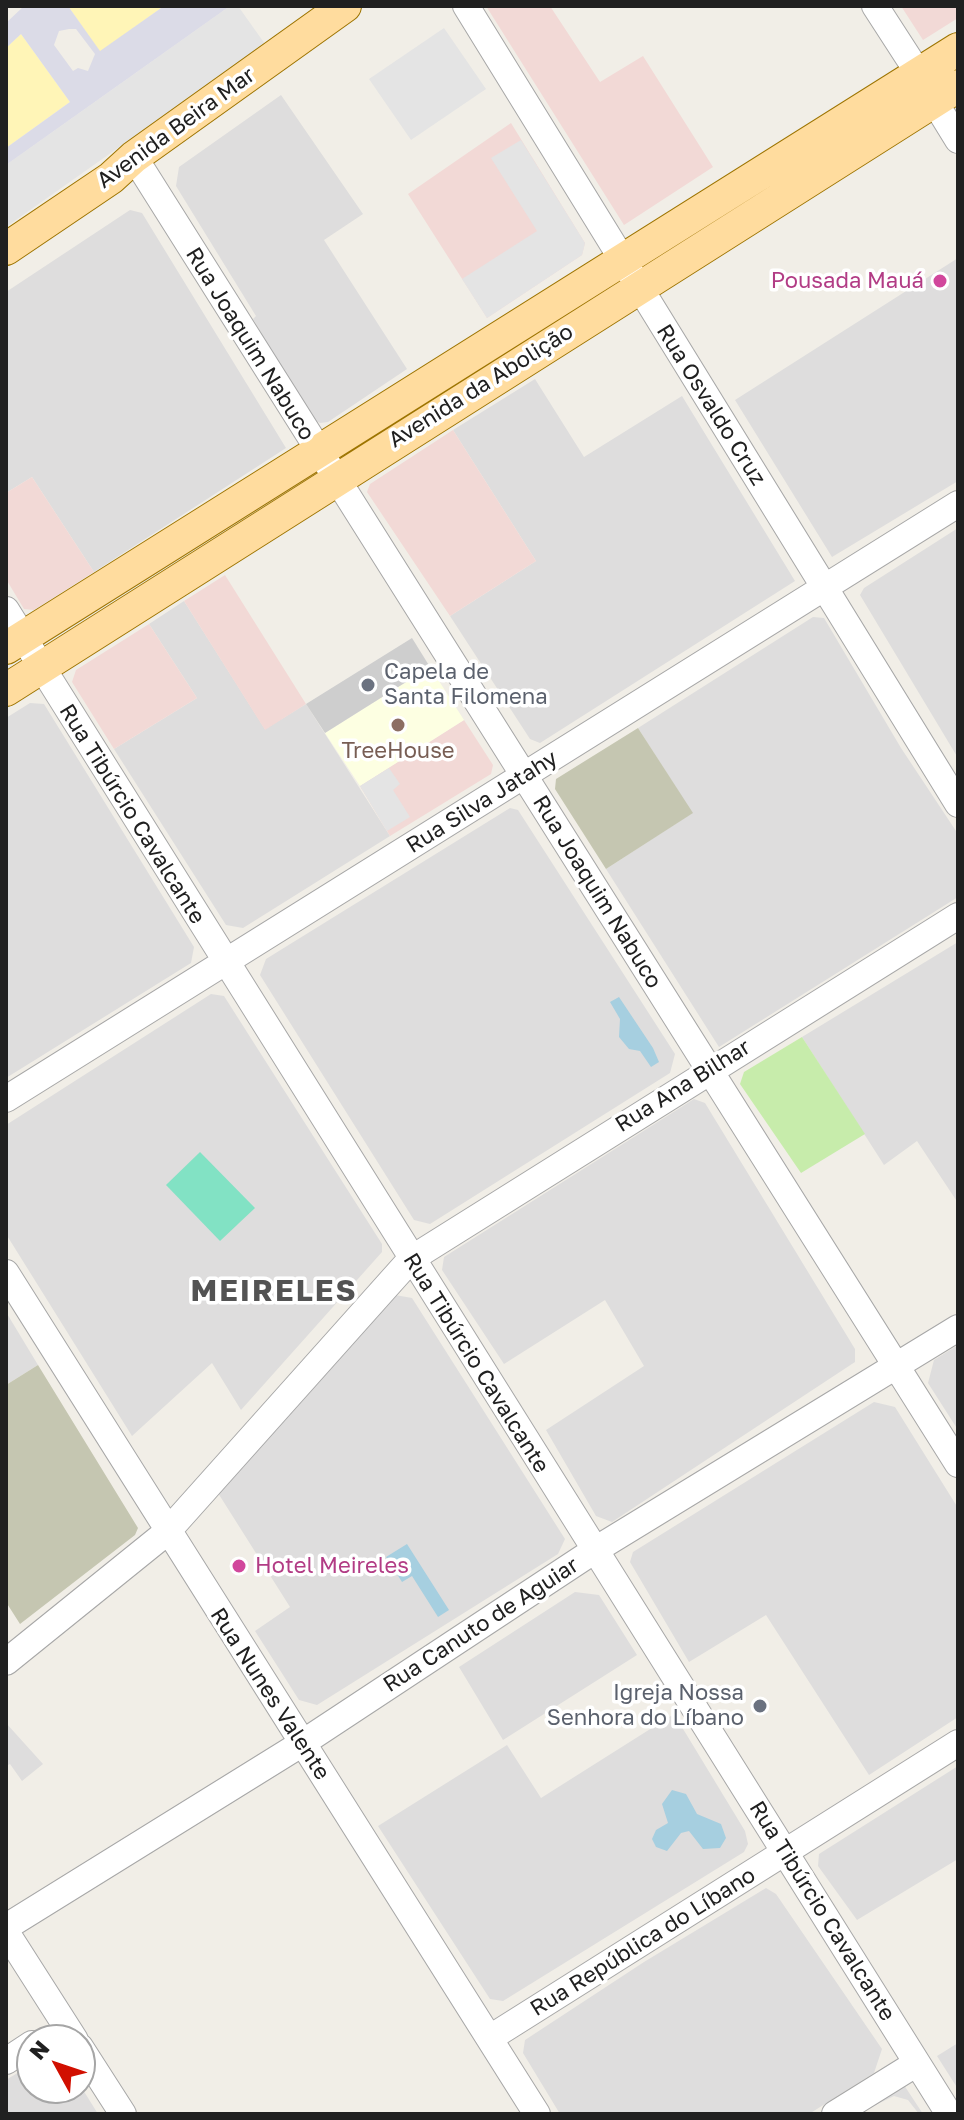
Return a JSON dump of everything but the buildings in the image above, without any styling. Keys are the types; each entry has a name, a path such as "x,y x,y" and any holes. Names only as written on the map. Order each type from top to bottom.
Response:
{"main road":[{"name":"Avenida Beira Mar","path":"6,249 111,178 134,157 345,6"},
{"name":"Avenida da Abolição","path":"14,643 326,465 629,274 937,87 958,49"},
{"name":"Avenida da Abolição","path":"6,690 326,465"}],"street":[{"name":"Rua Osvaldo Cruz","path":"466,6 958,804"},
{"path":"875,6 937,87 958,140"},
{"name":"Rua Joaquim Nabuco","path":"134,157 326,465 526,775 707,1071 958,1464"},
{"name":"Rua Silva Jatahy","path":"6,1099 958,504"},
{"name":"Rua Tibúrcio Cavalcante","path":"6,610 14,643 41,667 949,2114"},
{"name":"Rua Ana Bilhar","path":"6,1662 167,1532 411,1259 958,916"},
{"name":"Rua Nunes Valente","path":"6,1273 537,2114"},
{"name":"Rua Canuto de Aguiar","path":"6,1929 301,1744 595,1550 958,1328"},
{"name":"Rua República do Líbano","path":"490,2038 958,1743"},
{"path":"6,1929 65,2024"},
{"path":"835,2114 917,2063"},
{"path":"96,2072 123,2114"}],"shaded area":[{"path":"24,6 68,6 100,51 164,6 230,6 6,165 6,148 70,102 21,34 6,48 6,23","holes":["76,29 95,54 88,71 78,68 73,71 54,45 59,31"]},
{"path":"230,6 238,6 265,44 6,227 6,165"},
{"path":"486,6 550,6 600,82 643,56 713,167 624,225"},
{"path":"901,6 958,6 958,18 923,40"},
{"path":"444,28 486,89 411,140 369,79"},
{"path":"281,95 363,214 324,240 407,369 328,422 320,423 312,419 253,319 256,316 176,186 179,167"},
{"path":"511,123 585,243 582,255 487,318 408,194"},
{"path":"521,140 585,243 582,255 487,318 462,279 537,231 491,158"},
{"path":"130,210 142,213 286,448 94,572 32,477 6,493 6,292"},
{"path":"958,258 958,481 832,557 735,400"},
{"path":"535,379 584,457 682,396 795,581 540,743 530,739 450,616 536,561 453,430"},
{"path":"453,430 536,561 450,616 367,492 370,484"},
{"path":"32,477 94,572 34,610 24,609 6,579 6,493"},
{"path":"958,528 958,758 860,595 864,588"},
{"path":"225,575 306,704 265,730 184,601"},
{"path":"184,601 265,729 306,704 390,836 243,928 226,925 114,749 197,698 149,624"},
{"path":"813,617 824,618 901,748 958,834 958,897 719,1047 606,869 692,813 638,728"},
{"path":"149,624 197,698 114,749 72,682 76,670"},
{"name":"Capela de Santa Filomena","path":"412,638 430,667 325,733 306,704"},
{"name":"TreeHouse","path":"430,667 464,720 360,786 325,733"},
{"path":"30,703 44,704 194,947 191,963 6,1078 6,718"},
{"path":"464,720 493,765 491,774 390,836 360,786"},
{"path":"638,728 693,813 606,869 555,789 556,779"},
{"path":"389,768 400,784 393,790 410,817 387,831 360,786"},
{"path":"510,808 518,810 675,1054 670,1073 430,1224 414,1220 260,975 266,959"},
{"path":"958,942 958,1203 917,1141 884,1165 802,1037"},
{"path":"211,994 224,996 382,1244 382,1252 241,1410 212,1363 132,1436 6,1234 6,1125"},
{"path":"694,1099 705,1103 855,1349 855,1362 612,1522 596,1516 546,1430 644,1366 605,1300 504,1364 442,1270 444,1257"},
{"path":"395,1295 412,1298 565,1539 558,1554 317,1705 299,1700 255,1631 290,1607 218,1493"},
{"path":"6,1312 38,1365 6,1385"},
{"path":"958,1345 958,1430 928,1383 934,1360"},
{"path":"38,1365 138,1528 135,1535 20,1624 6,1602 6,1385"},
{"path":"874,1402 895,1407 958,1508 958,1717 869,1775 766,1615 689,1662 630,1562 633,1552"},
{"path":"575,1592 599,1595 637,1655 503,1740 459,1667"},
{"path":"674,1714 745,1831 748,1844 744,1852 503,2001 490,1999 378,1826 507,1745 541,1798"},
{"path":"6,1723 43,1764 22,1781 10,1764 6,1766"},
{"path":"958,1766 958,1859 857,1920 818,1866 819,1854"},
{"path":"766,1888 776,1894 882,2049 874,2073 809,2114 560,2114 523,2053 525,2040 644,1962"},
{"path":"958,2043 958,2089 937,2056"},
{"path":"16,2074 16,2104 92,2104 98,2114 6,2114 6,2080"},
{"path":"904,2085 923,2114 919,2114 908,2100 894,2096 857,2114"}],"green space":[{"path":"802,1037 865,1134 801,1173 740,1084 744,1072"},
{"path":"200,1152 255,1208 220,1241 166,1185"}],"sand":[{"path":"68,6 164,6 100,52"},
{"path":"21,34 70,102 6,148 6,48"}],"water":[{"path":"619,997 653,1048 659,1062 651,1067 640,1051 629,1049 619,1037 620,1019 610,1002"},
{"path":"407,1544 449,1610 438,1617 412,1576 402,1582 386,1557"},
{"path":"672,1790 686,1794 697,1814 721,1824 726,1838 720,1848 703,1849 689,1831 681,1833 667,1851 656,1847 652,1839 656,1830 668,1823 662,1804"}],"place":[{"name":"Pousada Mauá","path":"940,281"},
{"name":"Capela de Santa Filomena","path":"368,685"},
{"name":"TreeHouse","path":"398,725"},
{"name":"Hotel Meireles","path":"239,1566"},
{"name":"Igreja Nossa Senhora do Líbano","path":"760,1706"}],"district":[{"name":"MEIRELES","path":"274,1291"}]}
